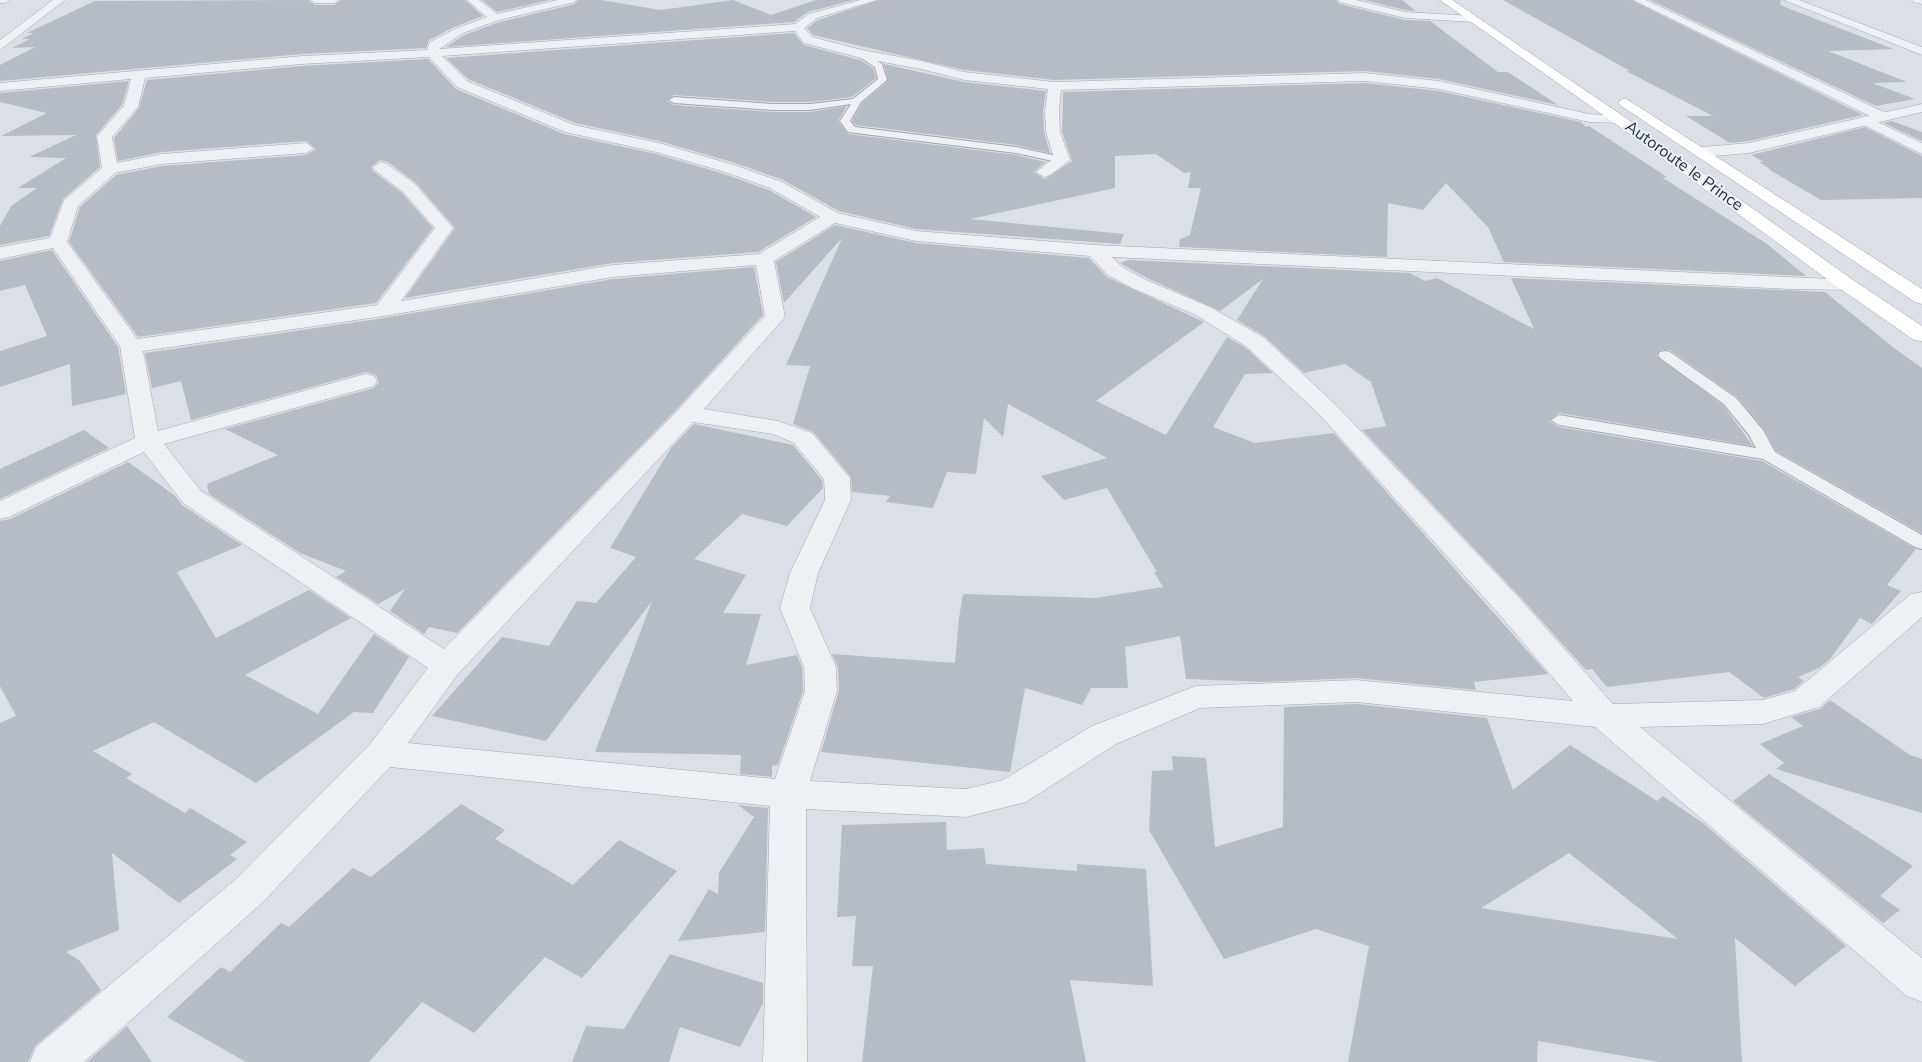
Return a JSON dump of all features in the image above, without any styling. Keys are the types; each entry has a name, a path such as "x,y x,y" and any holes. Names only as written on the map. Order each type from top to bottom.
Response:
{"main road":[{"name":"Autoroute le Prince","path":"1445,0 1618,119 1846,284 1922,335"},
{"path":"1467,0 1551,54"},
{"name":"Autoroute le Prince","path":"1610,92 1922,298"}],"street":[{"path":"0,0 6,0"},
{"path":"0,46 60,0"},
{"path":"315,0 334,0"},
{"path":"472,0 495,18"},
{"path":"432,53 434,45 459,31 495,18 571,0"},
{"path":"0,87 302,60 432,53 798,27 813,16 872,0"},
{"path":"1343,0 1405,15 1472,19"},
{"path":"1638,0 1881,116"},
{"path":"1789,0 1922,51"},
{"path":"1917,0 1922,2"},
{"path":"798,27 808,40 861,54 922,65 964,76 1055,86 1365,77 1439,85 1589,118 1618,119"},
{"path":"432,53 462,84 570,129 659,148 728,168 776,185 832,217 916,236 1095,251 1846,284"},
{"path":"110,169 104,136 131,107 139,74"},
{"path":"1044,172 1062,160 1053,132 1052,110 1055,86"},
{"path":"1702,152 1749,148 1922,108"},
{"path":"1865,120 1922,149"},
{"path":"58,242 70,204 110,169 162,159 306,148"},
{"path":"382,167 409,188 444,228 384,310"},
{"path":"130,346 384,310 613,271 764,259 832,217"},
{"path":"0,253 58,242"},
{"path":"58,242 130,346 148,441 192,497 447,666"},
{"path":"1095,251 1115,271 1139,284 1203,311 1255,342 1327,409 1510,607 1604,716 1922,983"},
{"path":"52,1062 250,890 382,753 447,666 687,414 775,317 764,259"},
{"path":"0,511 148,441 366,381"},
{"path":"687,414 778,428 803,438 837,478 838,500 804,573 795,608 820,667 821,691 788,794 786,1062"},
{"path":"382,753 788,794 966,802 1013,792 1104,735 1196,697 1356,691 1604,716 1763,712 1807,699 1922,601"}],"lane":[{"path":"674,100 782,107 810,107 856,101 883,80 879,66 861,54"},
{"path":"856,101 856,105 845,122 852,130 1016,150 1062,160"},
{"path":"1665,354 1730,400 1757,434 1768,455"},
{"path":"1559,420 1768,455 1922,543"}],"building":[{"path":"308,0 315,5 334,5 341,0 465,0 483,16 454,27 429,40 426,48 302,54 0,81 0,65 35,47 12,48 30,39 21,39 34,33 27,33 95,1"},
{"path":"482,0 550,0 497,12"},
{"path":"578,0 601,0 661,10 733,0 771,15 816,0 853,0 808,12 794,22 446,47 464,35 500,22 575,4"},
{"path":"879,0 1336,0 1339,4 1405,20 1430,21 1498,72 1508,72 1558,105 1439,79 1365,71 1055,80 964,70 813,35 807,28 818,20"},
{"path":"1364,0 1402,0 1416,11 1405,10"},
{"path":"1503,0 1631,0 1863,115 1749,141 1730,143 1686,116 1713,116 1626,71 1630,71"},
{"path":"1650,0 1781,0 1780,5 1893,49 1828,51 1907,82 1872,83 1915,99 1876,106"},
{"path":"794,33 804,45 860,60 873,68 876,78 852,97 810,102 773,102 674,95 667,101 674,105 773,112 810,112 847,106 838,121 848,134 1016,155 1046,162 1034,172 1045,179 1072,161 1062,132 1063,92 1365,83 1439,91 1581,122 1586,127 1589,126 1667,177 1663,178 1767,244 1806,276 1504,262 1488,227 1446,183 1423,210 1388,203 1387,257 1179,247 1180,239 1190,235 1201,188 1188,188 1191,172 1184,173 1156,154 1115,156 1115,188 970,219 1124,234 1120,244 916,229 839,211 783,180 735,163 659,141 575,123 468,79 446,58"},
{"path":"428,59 456,89 564,134 656,154 721,173 769,190 816,217 758,252 613,263 405,298 455,228 416,183 388,162 380,160 371,167 373,171 402,193 433,228 376,303 138,337 69,242 80,207 116,175 162,166 306,155 316,149 306,141 162,152 118,161 114,138 139,108 147,80 302,66"},
{"path":"884,64 964,82 1046,91 1043,111 1044,132 1050,153 1016,145 856,125 852,121 862,103 888,81"},
{"path":"129,81 122,105 96,135 100,167 63,199 49,236 0,245 0,226 11,206 37,188 18,188 66,158 29,157 76,135 1,136 47,113 0,102 0,93"},
{"path":"1892,121 1922,132 1922,141 1884,123"},
{"path":"1865,127 1922,156 1922,198 1821,200 1768,169 1770,169 1759,162 1764,162 1751,155"},
{"path":"835,225 916,243 1089,258 1107,277 1204,322 1096,401 1166,435 1227,337 1246,348 1273,373 1245,374 1213,427 1255,443 1334,433 1548,674 1474,682 1476,690 1356,678 1265,682 1186,679 1180,636 1125,647 1128,688 1091,688 1082,705 1025,688 1010,772 821,752 839,691 838,667 832,654 955,663 963,594 1096,598 1163,587 1154,572 1157,572 1107,488 1064,500 1041,476 1107,458 1008,404 1003,437 984,418 976,474 947,472 933,508 886,502 890,496 852,492 851,477 813,432 793,424 810,366 786,365 842,238 784,303 776,262"},
{"path":"52,250 118,347 126,394 72,406 70,364 0,387 0,351 47,336 25,285 0,291 0,261"},
{"path":"1128,260 1410,273 1425,281 1437,278 1534,329 1511,278 1825,292 1894,348 1922,368 1922,533 1776,451 1764,429 1737,397 1670,350 1660,350 1656,356 1723,405 1753,446 1559,413 1549,421 1559,427 1762,461 1916,549 1887,585 1901,591 1872,624 1860,618 1830,659 1819,668 1798,677 1804,681 1794,689 1764,698 1729,672 1607,687 1592,669 1586,670 1522,599 1362,430 1386,426 1371,382 1345,364 1304,373 1264,336 1237,320 1263,279 1220,311 1147,278 1120,263"},
{"path":"754,267 763,315 678,408 457,633 429,627 424,634 390,611 405,589 378,604 336,577 346,571 300,553 209,494 207,484 278,455 225,429 374,388 379,382 376,375 366,372 191,420 181,381 152,388 145,353 384,318 613,279"},
{"path":"694,424 793,445 822,480 823,488 787,526 742,514 694,559 746,575 723,613 761,614 746,665 797,655 802,667 803,691 778,765 772,766 772,777 740,774 741,755 595,752 652,601 546,741 432,716 502,637 549,646 577,601 596,603 636,557 610,548 671,448"},
{"path":"84,430 109,448 0,499 0,469"},
{"path":"128,462 174,495 182,505 242,545 177,572 216,638 309,590 351,618 245,675 318,714 374,634 409,657 373,713 354,712 256,783 154,722 93,751 132,774 126,778 185,813 190,808 247,842 230,855 237,859 179,903 112,853 119,930 66,952 80,961 101,990 35,1046 28,1062 0,1062 0,723 16,716 0,686 0,521 10,519"},
{"path":"1830,700 1910,755 1922,759 1922,813 1776,769 1784,763 1760,744 1803,726 1791,717 1820,709"},
{"path":"1356,704 1487,718 1513,790 1570,745 1657,801 1663,796 1703,823 1846,946 1795,986 1735,938 1742,1062 1659,1062 1538,1041 1537,1062 1348,1062 1369,946 1316,929 1224,959 1149,830 1152,771 1173,770 1172,756 1206,758 1215,847 1283,827 1284,707","holes":["1569,853 1678,939 1481,908"]},
{"path":"1769,774 1913,866 1880,896 1900,910 1883,923 1733,801"},
{"path":"461,804 505,830 495,839 573,885 619,840 677,871 582,978 545,957 474,1033 422,1002 369,1062 246,1062 167,1017 221,967 230,972 281,923 289,927 353,868 371,877"},
{"path":"738,805 768,808 765,932 678,941 709,889 718,894 719,873 754,817"},
{"path":"946,822 947,850 984,848 986,864 1077,871 1077,864 1146,869 1153,986 1070,980 1086,1062 862,1062 873,966 852,966 856,916 837,917 842,825"},
{"path":"670,954 763,983 763,1003 740,1047 680,1027 669,1062 572,1062 586,1026 624,1029"},
{"path":"127,1026 152,1062 87,1062"}]}
